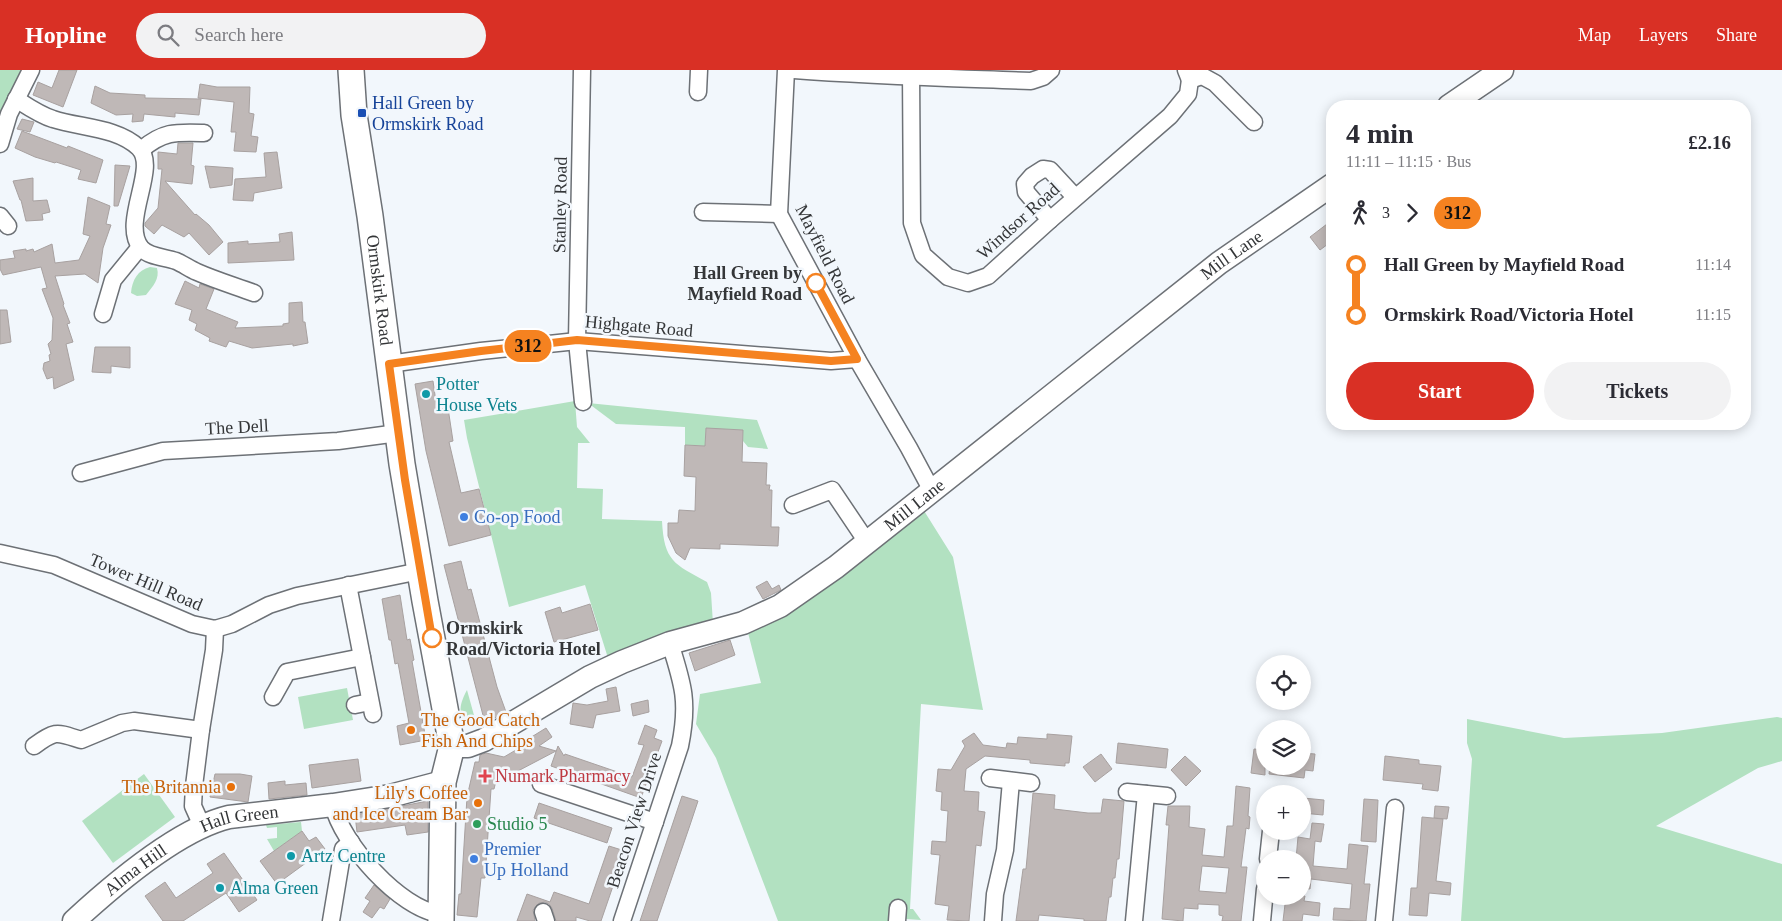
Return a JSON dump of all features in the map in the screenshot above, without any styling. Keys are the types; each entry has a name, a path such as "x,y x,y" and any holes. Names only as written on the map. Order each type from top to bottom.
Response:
{"main road":[{"name":"Ormskirk Road","path":"351,70 354,115 398,433 420,571 452,746"},
{"path":"441,917 443,782 452,746"}],"street":[{"path":"0,144 8,114 31,70"},
{"name":"Stanley Road","path":"582,70 577,340 583,402"},
{"path":"698,92 699,70"},
{"name":"Mayfield Road","path":"786,70 779,214 857,359 932,491"},
{"path":"794,70 865,75 946,74 1031,81 1043,77 1051,70"},
{"path":"1458,100 1502,70"},
{"name":"Windsor Road","path":"911,73 912,223 924,255 948,277 968,283 988,276 1170,116 1188,94 1195,74"},
{"path":"1195,74 1215,83 1254,122"},
{"path":"16,99 51,119 122,137 140,150 145,170 135,222 140,247 149,254 178,262 203,274 256,294"},
{"path":"140,150 153,139 166,134 207,133"},
{"path":"1050,220 1026,192 1025,184 1032,176 1043,169 1050,170 1076,197"},
{"name":"Mill Lane","path":"452,746 468,746 484,740 590,676 670,643 743,623 780,606 868,542 1219,263 1326,189"},
{"path":"703,212 779,214"},
{"path":"104,317 114,280 140,247"},
{"name":"Highgate Road","path":"389,364 577,340 831,361 857,359"},
{"name":"The Dell","path":"81,473 163,451 338,441 398,433"},
{"path":"793,505 838,488 868,542"},
{"name":"Tower Hill Road","path":"0,553 54,565 192,624 215,629 232,624 268,605 297,596 420,571"},
{"path":"348,585 362,657 366,707"},
{"name":"Hall Green","path":"215,629 214,650 196,765 193,806 202,826 229,817 333,805 390,796 443,782"},
{"name":"Beacon View Drive","path":"622,921 680,746 684,724 685,701 683,682 670,643"},
{"path":"273,696 287,672 362,657"},
{"path":"34,746 51,735 61,733 81,740 122,723 134,721 201,730"},
{"path":"990,778 1031,783"},
{"path":"993,921 995,894 1006,850 1011,781"},
{"path":"541,784 655,822"},
{"path":"1127,792 1167,796"},
{"path":"1134,921 1146,794"},
{"path":"333,805 335,814 369,868 397,892 429,912 441,917"},
{"path":"1384,921 1395,808"},
{"name":"Alma Hill","path":"74,921 136,869 175,841 202,826"},
{"path":"331,921 343,849 351,842"},
{"path":"1262,921 1264,905"}],"green space":[{"path":"0,70 31,70 0,144"},
{"path":"150,267 157,268 158,272 157,279 151,289 146,295 137,296 131,293 136,276 142,270"},
{"path":"575,401 577,427 590,443 578,443 577,488 603,489 602,519 662,521 665,545 673,560 707,582 711,593 713,624 608,658 585,585 509,607 464,420"},
{"path":"588,403 757,420 768,449 748,447 743,441 743,430 706,429 705,446 685,445 685,427 616,424"},
{"path":"921,506 953,557 983,710 921,704 910,909 913,909 921,920 906,919 903,909 890,921 778,921 716,758 696,724 700,694 761,683 747,629"},
{"path":"347,688 353,720 304,729 298,697"},
{"path":"467,690 477,726 462,716 461,707"},
{"path":"1777,717 1782,718 1782,761 1758,768 1656,826 1782,864 1782,921 1461,921 1472,759 1467,743 1467,719 1564,738 1662,733"},
{"path":"144,774 175,817 113,863 82,821"},
{"path":"301,822 302,831 274,851 267,839 277,838 277,827 267,828 266,825"}],"building":[{"path":"59,70 77,70 63,107 33,95 38,82 52,88"},
{"path":"200,84 217,87 250,87 249,113 254,114 251,136 258,137 256,152 234,151 236,132 231,132 234,102 198,98"},
{"path":"95,86 110,93 145,95 145,98 201,99 199,115 175,113 175,117 144,114 143,121 132,122 133,114 116,115 91,103"},
{"path":"22,119 34,122 30,132 17,129"},
{"path":"22,131 103,160 96,183 78,179 81,170 35,157 15,148"},
{"path":"178,143 193,143 191,165 194,166 192,184 165,181 195,215 209,225 223,242 209,255 189,233 184,237 162,225 154,234 145,226 145,223 158,208 162,169 158,169 158,152 177,154"},
{"path":"277,152 282,188 254,193 253,201 233,200 235,179 266,177 264,153"},
{"path":"115,165 130,166 118,206 114,206"},
{"path":"205,166 233,168 232,185 210,188"},
{"path":"33,178 33,201 47,200 50,212 42,214 43,220 26,221 21,200 13,181"},
{"path":"88,197 110,206 106,224 111,225 103,248 98,283 85,274 55,276 70,323 67,324 73,342 66,344 74,380 54,389 53,377 47,379 43,369 44,363 50,361 49,355 51,354 48,344 52,340 53,318 42,289 47,288 41,267 3,275 0,269 0,260 15,258 13,251 33,249 34,252 52,244 55,263 79,260 90,236 83,234"},
{"path":"1326,225 1326,246 1320,250 1310,237"},
{"path":"292,232 294,260 228,263 228,243 248,241 248,244 280,242 279,234"},
{"path":"185,281 199,288 200,284 214,289 206,309 238,322 235,328 283,326 283,324 289,323 289,303 302,302 303,322 305,322 308,343 293,346 293,344 252,348 229,341 226,347 209,341 210,338 195,330 197,324 189,320 192,310 175,304"},
{"path":"0,310 7,310 11,342 0,344"},
{"path":"95,347 130,347 130,368 111,366 111,373 92,372"},
{"path":"433,381 437,409 448,408 453,441 449,442 461,493 479,489 491,535 449,546 426,451 415,384"},
{"path":"706,428 743,430 742,462 767,463 766,485 770,485 769,490 772,490 771,527 779,527 778,546 720,544 720,549 690,548 685,560 676,553 668,536 668,523 678,523 679,510 695,511 696,477 684,476 685,445 705,446"},
{"path":"461,561 468,590 471,589 497,687 506,712 485,723 444,565"},
{"path":"767,581 772,589 779,585 781,590 763,599 756,587"},
{"path":"400,595 407,640 410,639 414,660 412,661 426,740 400,745 397,726 409,723 398,663 395,664 382,599"},
{"path":"590,604 598,630 554,642 545,612 560,607 562,613"},
{"path":"730,640 735,655 695,671 689,653"},
{"path":"616,687 620,711 596,715 593,728 570,724 573,703 587,705 608,701 606,689"},
{"path":"648,700 649,712 633,716 631,704"},
{"path":"645,725 657,730 654,738 662,741 641,798 551,766 558,746 564,756 565,754 632,777 644,745 638,744"},
{"path":"546,728 552,737 539,746 556,751 516,772 514,780 497,777 494,789 491,789 485,878 481,878 477,917 457,915 459,894 461,894 467,797 475,762 479,762 480,755 486,753 504,757 521,747 516,739 525,741"},
{"path":"974,733 983,745 1006,748 1007,743 1017,744 1018,737 1047,739 1047,734 1072,736 1069,763 1065,763 1065,766 1030,763 1030,760 985,756 966,769 964,791 979,792 978,811 985,812 981,846 976,845 969,921 947,920 949,906 935,904 940,855 931,854 932,841 946,842 948,811 941,810 942,792 936,791 938,769 951,770 965,746 962,741"},
{"path":"1118,743 1168,749 1166,768 1116,763"},
{"path":"1254,749 1256,749 1256,774 1251,773"},
{"path":"1101,754 1112,769 1095,782 1083,767"},
{"path":"1311,754 1315,754 1313,771 1311,771"},
{"path":"1185,756 1201,771 1186,786 1171,770"},
{"path":"1385,756 1419,760 1419,764 1441,766 1438,791 1422,789 1423,784 1383,780"},
{"path":"358,759 361,781 312,788 309,765"},
{"name":"The Britannia","path":"215,774 252,776 248,802 210,797"},
{"path":"1278,775 1304,775 1304,778"},
{"path":"285,781 285,785 306,783 307,795 269,799 268,783"},
{"path":"1236,786 1250,788 1249,829 1246,828 1241,867 1247,867 1241,921 1222,921 1223,916 1219,915 1219,905 1198,904 1198,909 1184,908 1183,921 1162,919 1169,825 1166,825 1168,806 1190,806 1189,827 1205,829 1202,855 1224,857 1227,826 1233,826","holes":["1202,866 1229,868 1226,893 1199,891"]},
{"path":"1033,793 1055,795 1054,809 1088,813 1101,813 1103,799 1124,801 1119,859 1117,859 1115,878 1113,878 1111,897 1109,897 1106,921 1084,921 1084,919 1039,915 1038,921 1016,921 1023,869 1026,869"},
{"path":"682,796 698,801 690,825 657,921 640,921"},
{"path":"1311,799 1324,800 1323,815 1311,814"},
{"path":"1364,799 1378,800 1376,842 1361,841"},
{"path":"428,801 428,832 407,835 405,825 357,832 355,815"},
{"path":"539,803 612,828 607,843 534,818"},
{"path":"1435,806 1449,807 1447,819 1434,818"},
{"path":"1422,817 1443,819 1436,881 1451,883 1450,895 1429,893 1427,916 1409,915 1411,888 1417,888"},
{"path":"1312,823 1324,824 1321,842 1315,841 1313,866 1347,869 1349,844 1368,846 1364,884 1370,884 1366,921 1333,920 1334,908 1350,909 1352,884 1311,879 1311,850 1297,850 1298,840 1311,840"},
{"name":"Artz Centre","path":"302,831 309,841 316,837 325,849 277,884 260,861"},
{"path":"609,846 625,851 601,921 590,921 576,917 576,921 556,921 552,908 545,902 539,903 533,910 535,921 517,921 527,894 550,902 554,892 589,904"},
{"name":"Alma Green","path":"224,853 257,900 239,912 226,893 183,921 163,921 145,896 165,882 176,898 213,873 207,864"},
{"path":"374,885 390,899 384,909 380,907 372,918 363,912 370,901 365,898"},
{"path":"1311,902 1320,903 1319,916 1303,914 1302,921 1283,921 1285,905 1311,905"}],"bus line":[{"name":"312","path":"432,638 417,559 389,364 577,340 831,361 857,359 816,283"}],"place":[{"name":"Hall Green by Ormskirk Road","path":"362,113"},
{"name":"Hall Green by Mayfield Road","path":"816,283"},
{"name":"Potter House Vets","path":"426,394"},
{"name":"Co-op Food","path":"464,517"},
{"name":"Ormskirk Road/Victoria Hotel","path":"432,638"},
{"name":"The Good Catch Fish And Chips","path":"411,730"},
{"name":"Numark Pharmacy","path":"485,776"},
{"name":"The Britannia","path":"231,787"},
{"name":"Lily's Coffee and Ice Cream Bar","path":"478,803"},
{"name":"Studio 5","path":"477,824"},
{"name":"Artz Centre","path":"291,856"},
{"name":"Premier Up Holland","path":"474,859"},
{"name":"Alma Green","path":"220,888"}]}
